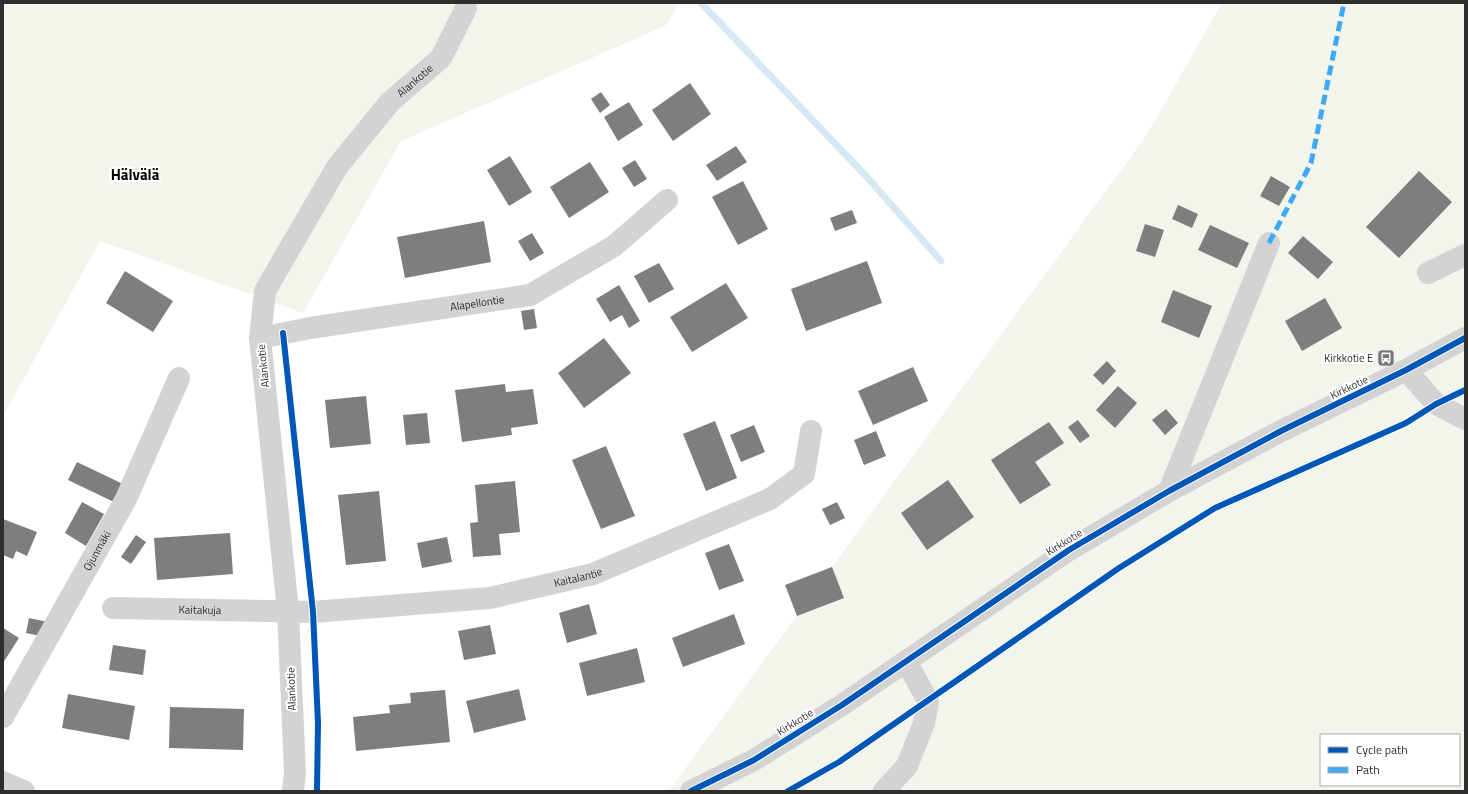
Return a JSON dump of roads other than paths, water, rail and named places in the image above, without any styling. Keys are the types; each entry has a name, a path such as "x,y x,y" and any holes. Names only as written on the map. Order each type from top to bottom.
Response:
{"street":[{"name":"Alankotie","path":"294,791 288,611 260,338 265,291 337,167 390,102 441,58 466,8"},
{"name":"Alapellontie","path":"260,338 310,328 530,295 614,246 666,200"},
{"path":"1169,491 1269,243"},
{"path":"1428,273 1465,255"},
{"name":"Kirkkotie","path":"691,791 754,760 842,705 1069,550 1169,491 1281,431 1406,370 1465,338"},
{"path":"1406,370 1436,404 1465,419"},
{"name":"Ojunmäki","path":"3,716 126,499 179,378"},
{"name":"Kaitalantie","path":"288,611 313,612 490,598 593,574 770,499 804,474 811,431"},
{"name":"Kaitakuja","path":"113,608 288,611"},
{"path":"884,791 907,766 924,723 928,701 906,661"},
{"path":"3,782 24,791"}],"waterway":[{"path":"701,3 866,176 941,261"}],"place":[{"name":"Kirkkotie E","path":"1386,358"}],"district":[{"name":"Hälvälä","path":"135,175"}]}
